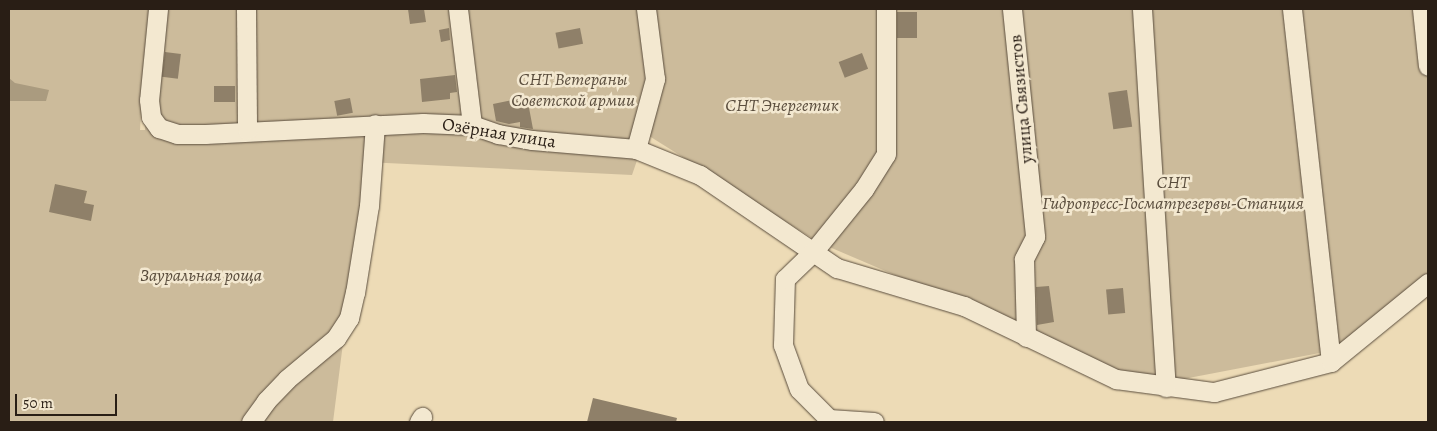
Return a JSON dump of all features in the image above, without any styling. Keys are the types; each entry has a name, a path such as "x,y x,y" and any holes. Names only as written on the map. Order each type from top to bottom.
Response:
{"street":[{"name":"Озёрная улица","path":"158,9 149,100 150,117 159,128 177,134 423,123 472,125 498,134 532,140 636,149 700,174 837,268 964,306 1116,379 1214,392 1331,362"},
{"path":"246,9 247,130"},
{"path":"458,9 472,125"},
{"path":"636,149 655,79 646,9"},
{"path":"874,422 829,419 799,389 783,345 785,279 813,252 864,189 886,154 886,9"},
{"name":"улица Связистов","path":"1012,9 1035,237 1024,259 1026,337"},
{"path":"1142,9 1166,387"},
{"path":"1292,9 1331,362"},
{"path":"1422,9 1428,66"},
{"path":"250,422 287,378 336,338 349,318 356,293 369,206 375,124"},
{"path":"1331,362 1428,283"}],"green space":[{"path":"9,9 1428,9 1428,276 1351,347 1152,385 820,243 646,134 632,175 366,162 333,422 9,422","holes":["144,57 145,130 140,130"]}],"shaded area":[{"path":"9,78 15,83 49,90 46,101 9,101"}],"building":[{"path":"408,9 424,9 426,22 410,24"},
{"path":"897,12 917,12 917,38 897,38"},
{"path":"449,28 450,40 441,42 439,30"},
{"path":"580,28 583,44 559,48 555,33"},
{"path":"165,52 181,54 178,79 162,77"},
{"path":"862,53 868,69 845,78 839,62"},
{"path":"455,75 457,92 450,93 450,99 422,102 420,79"},
{"path":"214,86 235,86 235,102 214,102"},
{"path":"1127,90 1132,127 1113,129 1108,93"},
{"path":"527,97 533,129 520,127 520,122 509,124 496,121 493,104"},
{"path":"350,98 353,113 337,116 334,101"},
{"path":"55,184 87,191 84,203 94,205 91,221 49,212"},
{"path":"1049,286 1054,322 1037,325 1036,287"},
{"path":"1123,288 1125,313 1108,314 1106,289"},
{"path":"593,398 677,418 676,422 587,422"}],"park label":[{"name":"СНТ Ветераны Советской армии","path":"573,90"},
{"name":"СНТ Энергетик","path":"782,105"},
{"name":"СНТ Гидропресс-Госматрезервы-Станция","path":"1173,193"},
{"name":"Зауральная роща","path":"201,275"}]}
